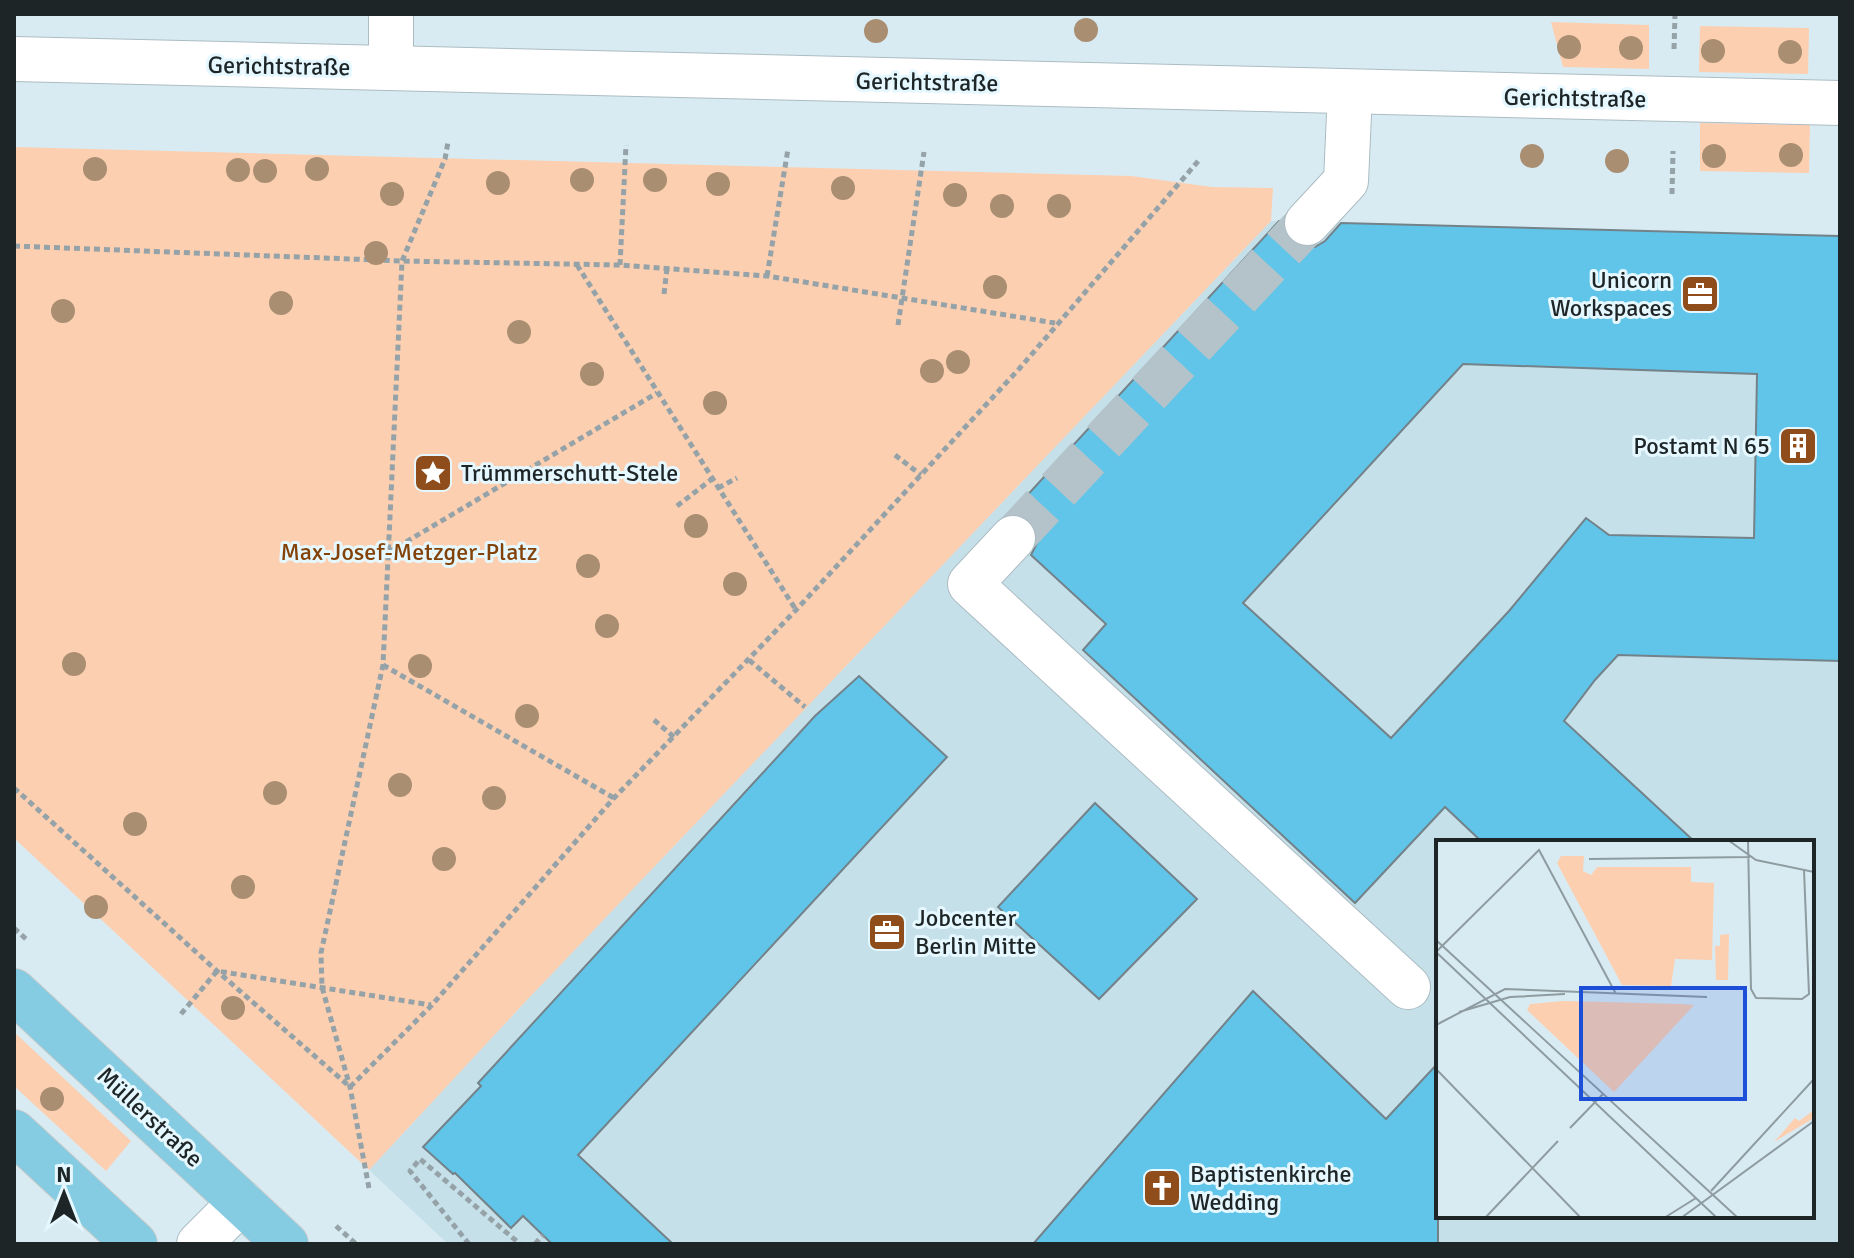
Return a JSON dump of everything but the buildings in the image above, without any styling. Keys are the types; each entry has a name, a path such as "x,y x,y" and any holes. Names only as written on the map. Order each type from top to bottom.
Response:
{"main road":[{"name":"Müllerstraße","path":"14,991 286,1244"},
{"path":"14,1132 135,1244"}],"street":[{"path":"391,14 391,68"},
{"name":"Gerichtstraße","path":"14,59 1840,103"},
{"path":"1318,223 1346,181 1357,92"},
{"path":"1013,538 970,584 1408,987"},
{"path":"199,1244 241,1202"}],"path":[{"path":"369,1188 350,1087 322,987 321,953 383,665 402,261 445,159 448,142"},
{"path":"620,265 626,145"},
{"path":"767,276 788,149"},
{"path":"898,325 924,152"},
{"path":"350,1087 431,1006 614,798 749,660 1019,369 1200,159"},
{"path":"14,246 667,268 767,276 1056,324"},
{"path":"577,265 796,610"},
{"path":"664,294 667,268"},
{"path":"389,552 657,393"},
{"path":"895,455 921,475"},
{"path":"718,488 737,478"},
{"path":"677,506 712,479"},
{"path":"749,660 805,707"},
{"path":"383,665 614,798"},
{"path":"487,723 492,715"},
{"path":"654,720 674,737"},
{"path":"14,788 350,1087"},
{"path":"217,971 431,1006"},
{"path":"181,1014 217,971"},
{"path":"469,1244 410,1171 420,1159 520,1244"},
{"path":"535,1244 543,1235"}],"shaded area":[{"path":"1271,221 1840,236 1840,1244 1225,1244 1357,1090 1253,992 1033,1244 448,1244 369,1170 526,1001"}],"green space":[{"path":"1551,22 1649,25 1649,69 1563,67"},
{"path":"1700,26 1809,28 1808,74 1699,72"},
{"path":"1700,123 1810,125 1809,173 1700,171"},
{"name":"Max-Josef-Metzger-Platz","path":"14,147 1131,176 1212,187 1273,188 1271,221 526,1001 369,1170 14,838"},
{"path":"14,1032 131,1141 106,1171 14,1086"}],"tunnel":[{"path":"1013,538 1307,223"}],"place":[{"name":"Unicorn Workspaces","path":"1700,294"},
{"name":"Postamt N 65","path":"1798,446"},
{"name":"Trümmerschutt-Stele","path":"433,473"},
{"name":"Jobcenter Berlin Mitte","path":"887,932"},
{"name":"Baptistenkirche Wedding","path":"1162,1188"}]}
